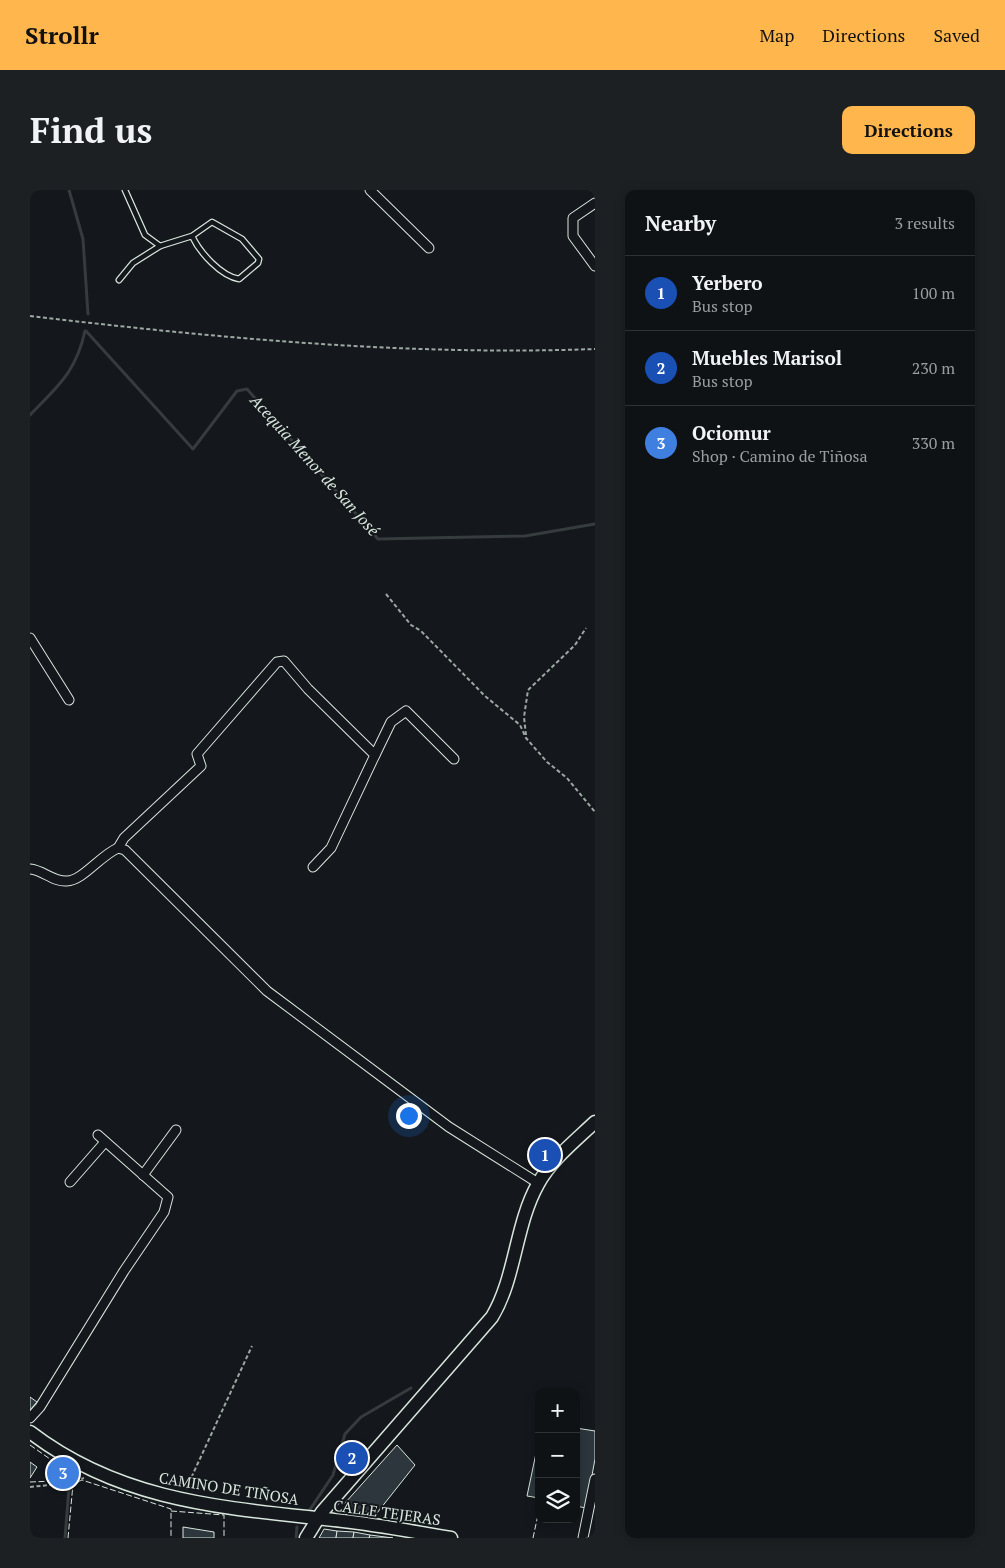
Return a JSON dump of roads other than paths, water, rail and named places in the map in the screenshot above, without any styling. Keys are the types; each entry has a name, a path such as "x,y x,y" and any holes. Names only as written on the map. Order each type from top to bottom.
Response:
{"main road":[{"path":"306,1538 317,1518 492,1317 502,1296 524,1217 538,1184 552,1165 595,1122"},
{"name":"CAMINO DE TIÑOSA","path":"30,1432 66,1458 131,1487 182,1500 317,1518"},
{"name":"CALLE TEJERAS","path":"317,1518 451,1538"}],"street":[{"path":"370,190 428,248"},
{"path":"595,202 573,218 573,236 595,266"},
{"path":"30,638 69,700"},
{"path":"30,869 38,870 66,882 77,879 106,852 118,848 124,838 201,766 197,754 277,662 284,661 308,690 376,755"},
{"path":"313,867 332,848 391,722 406,711 454,759"},
{"path":"118,848 134,858 267,991 449,1127 538,1184"},
{"path":"143,1175 176,1130"},
{"path":"30,1418 40,1407 124,1270 164,1212 168,1197 98,1135"},
{"path":"70,1182 105,1142"},
{"path":"583,1538 595,1479"}],"lane":[{"path":"125,190 145,235 160,246"},
{"path":"119,280 133,263 160,246 192,236 212,222 242,239 259,259 258,263 239,279 229,277 196,245 192,236"}],"waterway":[{"path":"69,190 83,239 88,314"},
{"path":"30,415 65,378 77,357 85,331"},
{"name":"Acequia Menor de San José","path":"86,331 193,449 237,391 247,389 378,539 525,536 595,524"},
{"path":"309,1511 333,1475 345,1434 361,1417 411,1388"},
{"path":"65,1538 69,1488"},
{"path":"296,1538 297,1527"}],"place":[{"name":"Yerbero","path":"545,1155"},
{"name":"Muebles Marisol","path":"352,1458"},
{"name":"Ociomur","path":"63,1473"}]}
